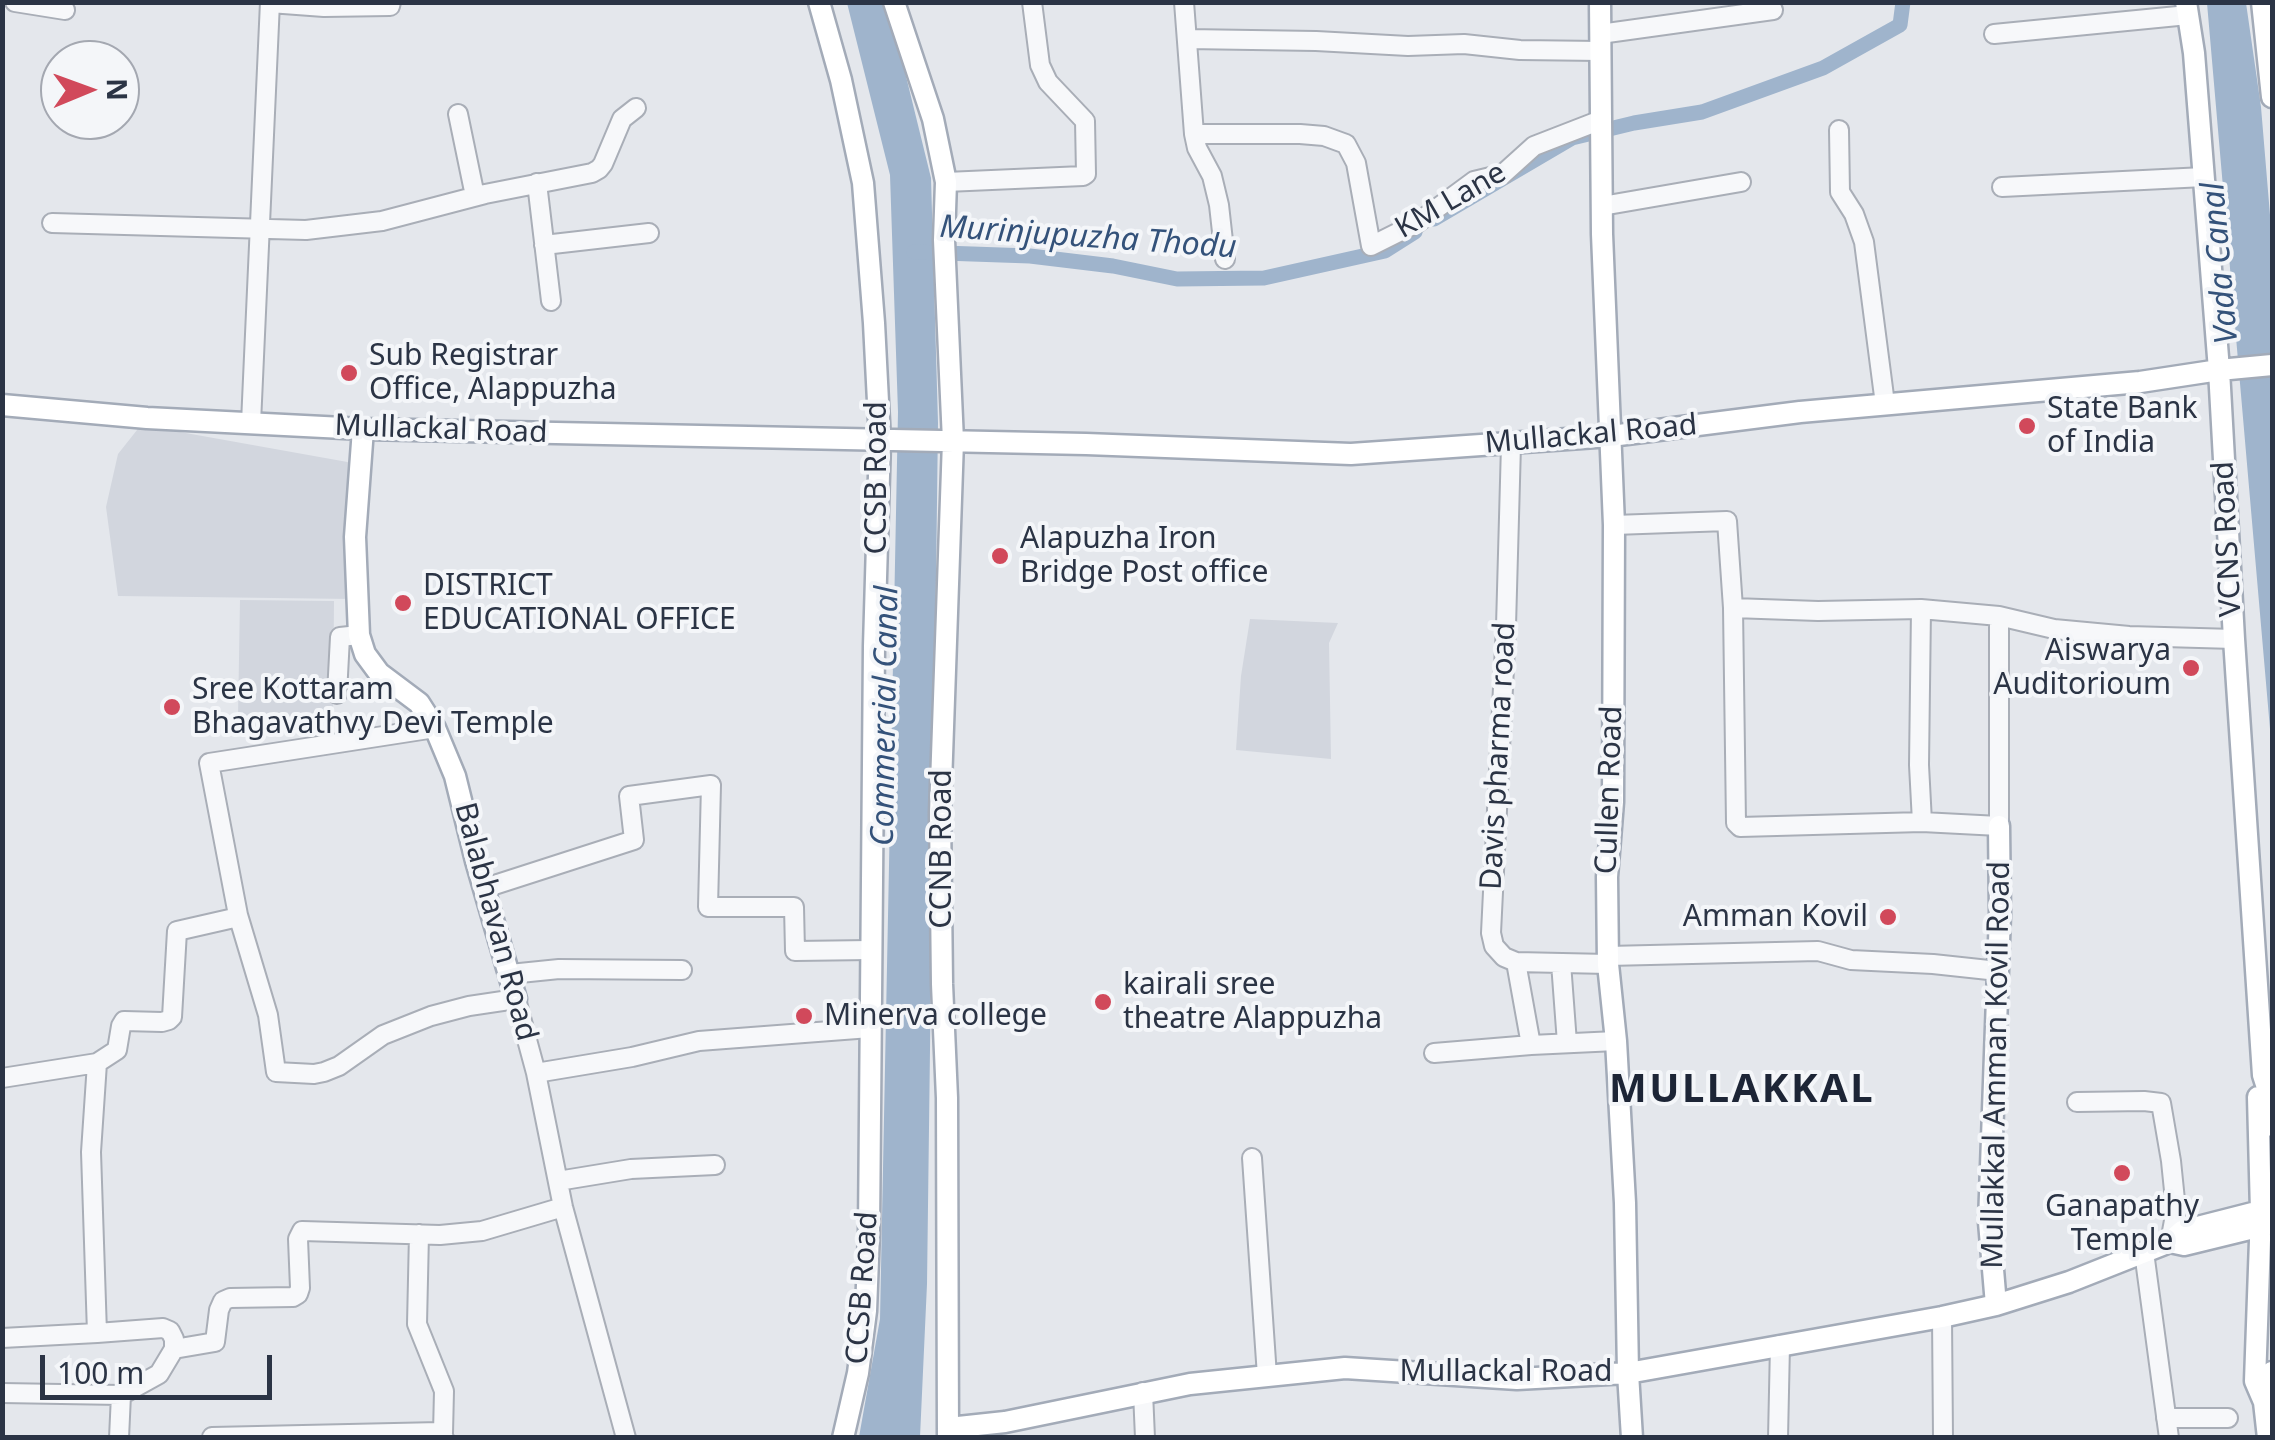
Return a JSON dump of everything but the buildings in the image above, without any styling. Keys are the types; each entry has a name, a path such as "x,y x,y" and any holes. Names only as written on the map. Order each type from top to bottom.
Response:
{"main road":[{"name":"CCSB Road","path":"819,2 863,183 884,441 874,646 866,1310 844,1438"},
{"name":"CCNB Road","path":"894,2 934,120 946,182 950,441 940,814 947,1098 948,1433"},
{"path":"1600,2 1600,120"},
{"path":"2262,2 2272,89"},
{"name":"VCNS Road","path":"2187,9 2224,370 2234,639 2264,1076 2272,1126"},
{"name":"Cullen Road","path":"1600,120 1614,524 1608,960 1625,1203 1632,1438"},
{"name":"Mullackal Road","path":"2,405 148,418 363,429 1350,454 1611,436 1800,412 2140,382 2272,366"},
{"path":"359,636 356,537 363,429"},
{"name":"Balabhavan Road","path":"359,636 379,673 419,703 455,776 516,998"},
{"name":"Mullakkal Amman Kovil Road","path":"1996,1304 1989,1222 2000,914 1999,826"},
{"name":"VCNS Road","path":"2264,1076 2258,1095 2267,1218 2256,1381 2264,1402 2268,1438"},
{"name":"Mullackal Road","path":"948,1433 1190,1384 1345,1368 1517,1379 1628,1373 1996,1304 2069,1282 2170,1242 2184,1244 2267,1218"},
{"path":"2264,1402 2272,1372"}],"street":[{"path":"15,2 65,10"},
{"path":"251,423 270,3 340,7 390,6 391,2"},
{"path":"946,182 1086,174 1085,121 1060,97 1040,65 1032,2"},
{"path":"1184,2 1194,134 1212,176 1225,258"},
{"path":"1994,34 2187,9"},
{"path":"1188,40 1464,44 1520,50 1600,42 1773,10"},
{"path":"52,223 306,230 382,221 475,196 592,173 599,169 622,119 636,108"},
{"path":"458,114 475,196"},
{"name":"KM Lane","path":"1194,134 1300,134 1324,136 1346,144 1356,163 1370,246 1417,224 1474,181 1503,174 1534,146 1600,120"},
{"path":"1840,130 1840,192 1854,214 1864,242 1885,404"},
{"path":"2002,187 2204,177"},
{"path":"1602,206 1741,182"},
{"path":"537,183 551,301"},
{"path":"544,245 648,233"},
{"name":"Davis pharma road","path":"1511,445 1491,933 1494,946 1504,957 1516,962"},
{"path":"1614,524 1727,521 1733,608 1737,826 1922,822 1999,826 1998,616"},
{"path":"1733,608 1921,609 1998,616 2110,634 2234,639"},
{"path":"1921,609 1922,822"},
{"path":"337,694 340,637 359,636"},
{"path":"434,728 209,764 238,915 268,1015 276,1072 324,1072 383,1035 431,1016 516,998"},
{"path":"484,888 634,840 629,796 711,785 708,907 794,906 795,951 870,950"},
{"path":"2,1078 97,1062 117,1050 124,1022 169,1020 177,931 238,915"},
{"path":"1531,1045 1516,962 1818,951 1852,960 1998,971"},
{"path":"1561,962 1567,1043"},
{"path":"510,974 560,969 682,970"},
{"name":"Balabhavan Road","path":"516,998 563,1206 626,1438"},
{"path":"536,1073 699,1041 870,1028"},
{"path":"1434,1053 1616,1041"},
{"path":"97,1062 92,1152 97,1333"},
{"path":"2077,1102 2161,1103 2176,1210 2170,1242"},
{"path":"1252,1158 1267,1376"},
{"path":"558,1182 631,1170 715,1165"},
{"path":"174,1349 214,1342 223,1301 298,1294 298,1239 302,1231 440,1236 482,1230 563,1206"},
{"path":"212,1437 443,1435 444,1391 417,1324 418,1234"},
{"path":"2144,1252 2168,1438"},
{"path":"1942,1317 1943,1438"},
{"path":"2,1338 162,1328 170,1331 174,1340 174,1349 159,1374 122,1394 2,1393"},
{"path":"1778,1438 1780,1346"},
{"path":"1143,1392 1145,1438"},
{"path":"120,1438 122,1394"},
{"path":"2166,1418 2228,1418"}],"shaded area":[{"path":"141,425 353,463 352,599 118,596 106,507 118,454"},
{"path":"240,600 334,601 333,716 238,717"},
{"path":"1250,619 1338,623 1329,643 1331,759 1236,750"}],"water":[{"path":"847,3 888,3 931,178 938,423 927,1284 920,1437 859,1437 880,1319 898,412 890,175"},
{"path":"2207,3 2246,3 2261,107 2272,239 2272,752"}],"waterway":[{"name":"Murinjupuzha Thodu","path":"1434,219 1572,138 1702,112 1823,68 1900,25 1903,2"},
{"name":"Murinjupuzha Thodu","path":"914,252 1030,256 1177,279 1264,278 1385,251 1415,232"}],"place":[{"name":"Sub Registrar Office, Alappuzha","path":"349,373"},
{"name":"State Bank of India","path":"2027,426"},
{"name":"Alapuzha Iron Bridge Post office","path":"1000,556"},
{"name":"DISTRICT EDUCATIONAL OFFICE","path":"403,603"},
{"name":"Aiswarya Auditorioum","path":"2191,668"},
{"name":"Sree Kottaram Bhagavathvy Devi Temple","path":"172,707"},
{"name":"Amman Kovil","path":"1888,917"},
{"name":"kairali sree theatre Alappuzha","path":"1103,1002"},
{"name":"Minerva college","path":"804,1016"},
{"name":"Ganapathy Temple","path":"2122,1173"}],"district":[{"name":"MULLAKKAL","path":"1742,1091"}],"water label":[{"name":"Vada Canal","path":"2221,263"},
{"name":"Commercial Canal","path":"886,716"}]}
